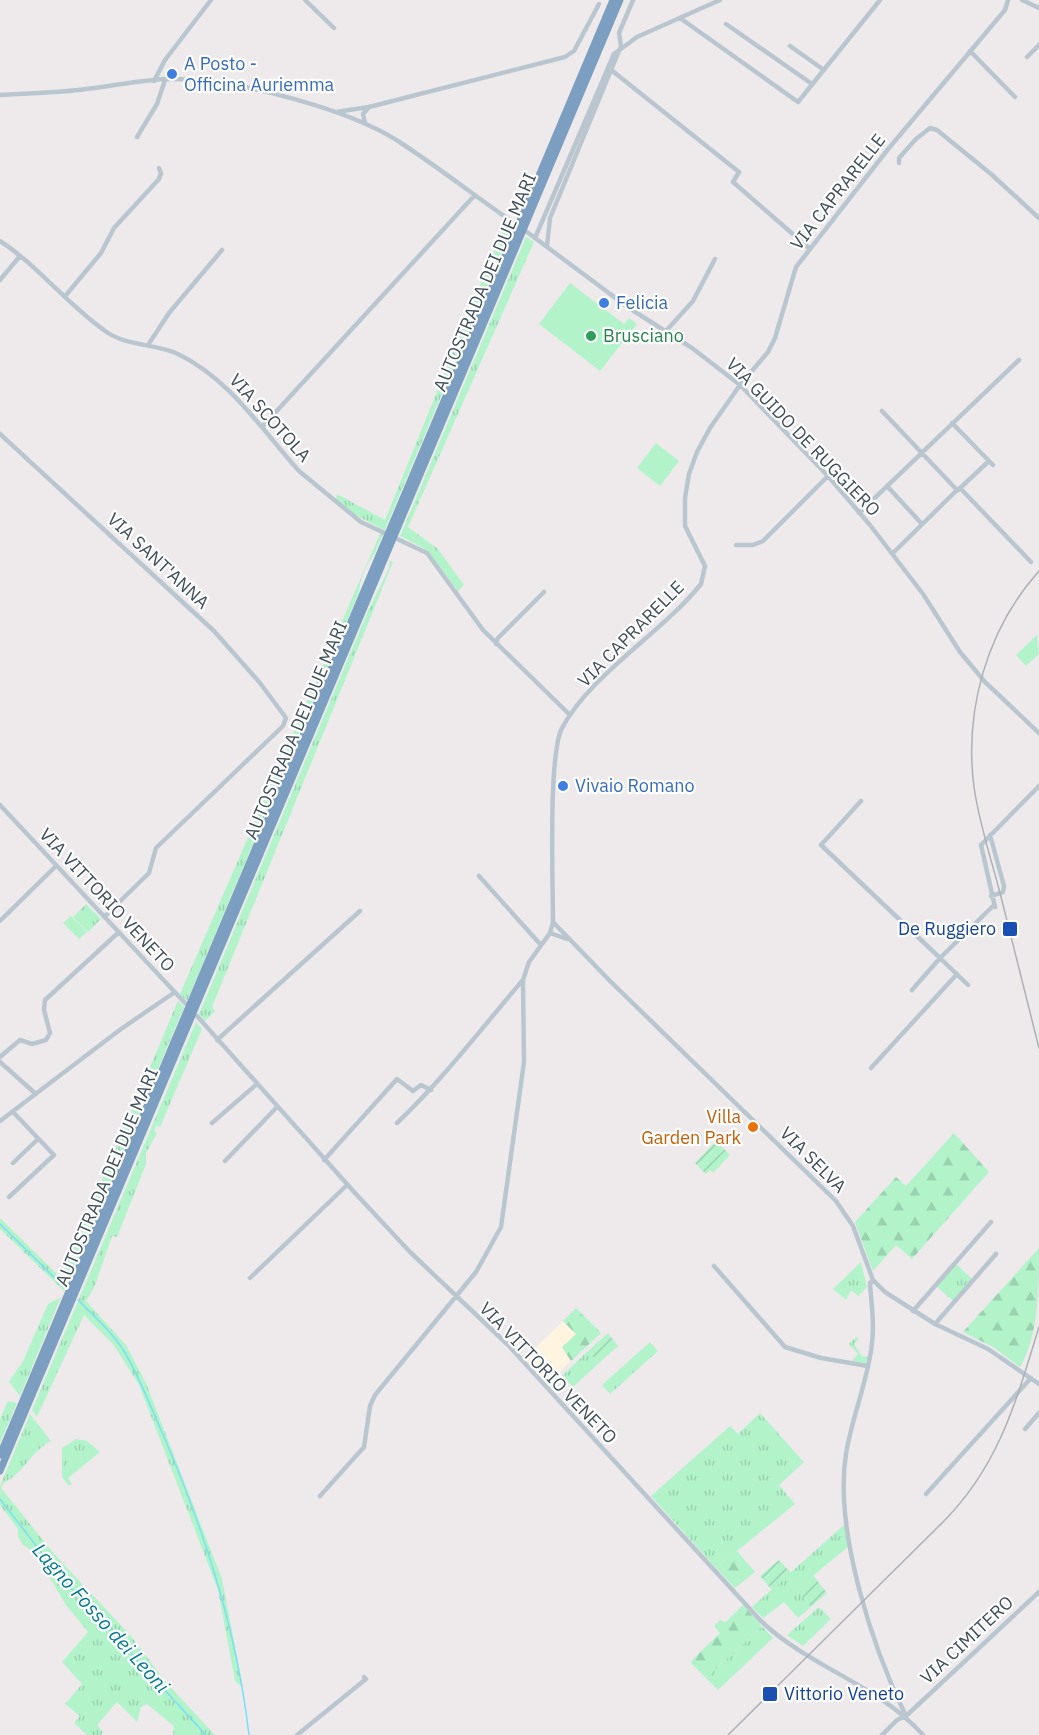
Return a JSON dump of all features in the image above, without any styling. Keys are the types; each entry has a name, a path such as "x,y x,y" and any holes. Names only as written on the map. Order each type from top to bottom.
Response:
{"highway":[{"name":"AUTOSTRADA DEI DUE MARI","path":"0,1455 613,0"},
{"name":"AUTOSTRADA DEI DUE MARI","path":"0,1470 620,0"}],"street":[{"path":"154,81 165,60 212,0"},
{"path":"305,0 334,28"},
{"path":"547,246 550,218 621,46 619,33 633,0"},
{"path":"535,237 608,63 621,46 720,0"},
{"path":"680,18 798,102 880,0"},
{"name":"VIA CAPRARELLE","path":"550,933 553,922 556,751 561,730 570,716 619,663 676,610 704,578 703,559 685,526 686,487 701,443 740,385 771,345 790,279 809,248 1005,9 1008,0"},
{"path":"1023,0 1039,8"},
{"path":"332,112 369,107 565,57 576,48 599,4"},
{"path":"726,24 812,84"},
{"path":"1027,57 1039,45"},
{"path":"790,46 824,70"},
{"path":"970,51 1016,98"},
{"path":"610,69 739,172 733,182 809,248"},
{"path":"137,137 157,104 165,80"},
{"path":"0,95 80,90 165,80 239,87 332,112 366,124 398,141 514,223"},
{"path":"366,124 363,114 369,107"},
{"path":"899,163 899,158 927,129 936,130 991,174 1039,218"},
{"path":"66,295 101,253 114,228 159,179 161,173 159,168"},
{"path":"262,427 474,196"},
{"name":"VIA GUIDO DE RUGGIERO","path":"527,232 629,308 721,368 740,385 828,476 859,513 892,553 969,663 997,696 1039,733"},
{"name":"VIA SCOTOLA","path":"0,241 111,335 176,353 212,375 235,395 298,471 312,480 348,513 428,553 496,644 570,716"},
{"path":"148,345 169,314 222,250"},
{"path":"0,280 20,256"},
{"path":"666,331 693,301 715,258"},
{"path":"859,513 1018,360"},
{"path":"882,411 1031,562"},
{"path":"952,423 993,465"},
{"name":"VIA SANT'ANNA","path":"0,434 214,631 260,683 286,718 283,726 156,848 149,873 104,917"},
{"path":"892,553 988,460"},
{"path":"736,545 753,545 763,541 828,476"},
{"path":"887,486 921,523"},
{"path":"496,644 498,638 544,592"},
{"path":"912,990 940,958 994,906 980,848 1039,786"},
{"path":"861,801 821,845 968,985"},
{"name":"VIA VITTORIO VENETO","path":"0,805 185,1003"},
{"path":"990,835 1004,886 1003,892 992,896"},
{"path":"0,921 56,866"},
{"path":"479,876 541,945"},
{"path":"217,1040 360,911"},
{"name":"VIA SELVA","path":"553,922 567,939 836,1201 856,1233 873,1280"},
{"path":"0,1057 20,1040 32,1044 46,1040 50,1033 45,1000 119,932"},
{"path":"320,1496 364,1447 368,1414 375,1395 486,1258 503,1216 524,1062 523,980 529,962 550,933"},
{"name":"VIA SELVA","path":"550,933 567,939"},
{"path":"871,1068 957,974"},
{"path":"397,1123 431,1090 523,980"},
{"path":"0,1121 175,992"},
{"name":"VIA VITTORIO VENETO","path":"197,1016 347,1185 455,1297 508,1345 770,1630 792,1647 906,1716"},
{"path":"0,1062 36,1094"},
{"path":"324,1160 397,1078 413,1091 421,1085 431,1090"},
{"path":"212,1123 257,1084"},
{"path":"225,1161 278,1107"},
{"path":"9,1197 54,1155 13,1112"},
{"path":"13,1163 38,1139"},
{"path":"250,1278 347,1185"},
{"path":"913,1311 991,1222"},
{"path":"935,1324 996,1254"},
{"path":"714,1266 784,1347 812,1356 868,1366"},
{"path":"923,1735 906,1716 876,1646 859,1586 845,1514 846,1454 872,1342 870,1283 873,1280 913,1311 988,1349 1039,1384"},
{"path":"926,1494 1031,1378"},
{"path":"1025,1429 1039,1413"},
{"name":"VIA CIMITERO","path":"882,1735 897,1720 906,1716 1039,1592"},
{"path":"297,1735 366,1679 364,1677"}],"shaded area":[{"path":"563,1321 576,1335 562,1347 571,1361 547,1384 524,1359"}],"green space":[{"path":"505,224 512,228 375,553 364,571 359,592 187,1001 180,994 382,529 350,512 336,499 337,494 385,520"},
{"path":"526,237 534,242 408,527 438,549 464,585 458,591 427,550 400,536"},
{"name":"Brusciano","path":"570,283 624,324 629,318 637,324 600,371 539,324"},
{"path":"656,443 679,461 660,486 637,468"},
{"path":"390,561 393,562 212,1007 215,1011 205,1021 199,1014"},
{"path":"1037,635 1039,654 1026,666 1016,655"},
{"path":"86,904 101,919 88,932 73,917"},
{"path":"71,916 87,932 79,939 63,923"},
{"path":"178,1001 184,1007 70,1278 63,1272"},
{"path":"196,1022 202,1029 160,1127 156,1126 154,1131 157,1133 146,1153 146,1164 117,1237 112,1236 94,1288 86,1301 126,1345 146,1383 222,1579 243,1688 235,1681 218,1590 139,1385 113,1344 84,1315 37,1417 32,1410"},
{"path":"954,1133 989,1172 912,1259 896,1245 873,1271 855,1222 896,1177 906,1186"},
{"path":"716,1141 730,1155 713,1173 710,1170 706,1174 695,1163"},
{"path":"0,1218 67,1284 64,1291 0,1229"},
{"path":"1039,1248 1037,1310 1031,1341 1020,1367 993,1347 963,1332"},
{"path":"861,1262 867,1287 858,1296 851,1290 846,1300 833,1289"},
{"path":"956,1264 972,1279 953,1301 936,1286"},
{"path":"61,1297 20,1396 9,1382 23,1361 48,1304"},
{"path":"576,1308 601,1333 571,1361 562,1347 576,1334 563,1321"},
{"path":"608,1333 618,1346 599,1363 588,1351"},
{"path":"856,1337 859,1339 854,1344 862,1356 868,1357 866,1363 852,1361 858,1354 849,1344"},
{"path":"650,1342 658,1351 610,1394 602,1385"},
{"path":"588,1351 599,1363 573,1387 562,1376"},
{"path":"8,1401 17,1403 0,1443 0,1419"},
{"path":"760,1413 804,1462 779,1485 795,1504 716,1568 651,1496 730,1426 738,1434"},
{"path":"30,1414 51,1441 3,1483 1,1488 55,1555 131,1636 165,1681 215,1735 173,1735 174,1726 147,1704 141,1707 137,1722 117,1702 97,1725 103,1732 101,1735 87,1735 74,1723 80,1716 65,1704 82,1684 62,1662 88,1632 66,1605 35,1553 23,1545 18,1537 18,1529 0,1505 0,1486"},
{"path":"76,1439 87,1441 100,1452 68,1478 72,1484 69,1486 62,1477 62,1448"},
{"path":"845,1524 849,1546 797,1589 811,1607 798,1618 784,1602 763,1618 752,1607"},
{"path":"737,1551 755,1572 735,1588 716,1568"},
{"path":"779,1560 791,1573 772,1590 760,1576"},
{"path":"813,1575 827,1593 811,1607 797,1589"},
{"path":"743,1605 762,1626 706,1678 691,1663 692,1660 720,1633 714,1626 720,1620 726,1622"},
{"path":"819,1607 831,1619 803,1646 787,1635"},
{"path":"762,1626 773,1638 718,1690 706,1678"}],"waterway":[{"path":"0,1224 65,1288"},
{"path":"78,1300 124,1351 144,1390 191,1503 227,1618 249,1735"},
{"name":"Lagno Fosso dei Leoni","path":"0,1499 58,1574 206,1735"}],"railway":[{"path":"1039,571 1006,618 983,672 976,700 972,758 979,814 1039,1048"},
{"path":"728,1735 944,1521 963,1499 993,1454 1004,1430 1039,1327"}],"place":[{"name":"A Posto - Officina Auriemma","path":"172,74"},
{"name":"Felicia","path":"604,303"},
{"name":"Brusciano","path":"591,336"},
{"name":"Vivaio Romano","path":"563,786"},
{"name":"De Ruggiero","path":"1010,929"},
{"name":"Villa Garden Park","path":"753,1127"},
{"name":"Vittorio Veneto","path":"770,1694"}]}
